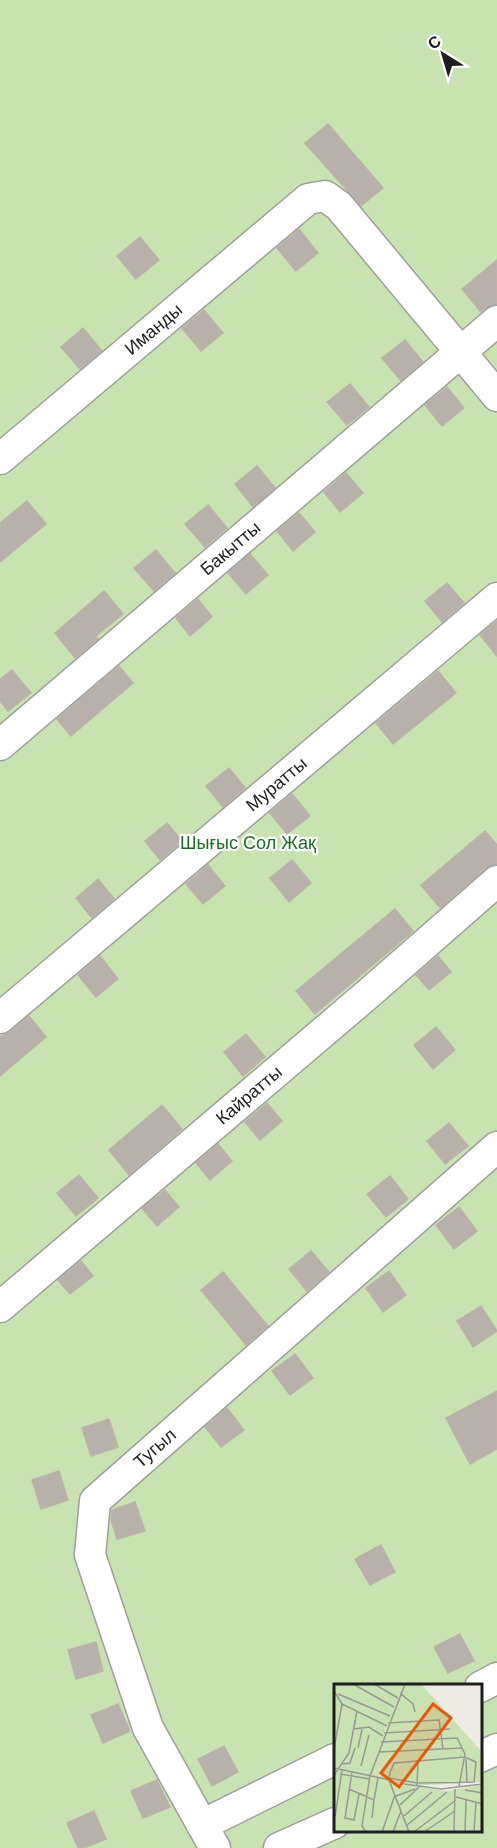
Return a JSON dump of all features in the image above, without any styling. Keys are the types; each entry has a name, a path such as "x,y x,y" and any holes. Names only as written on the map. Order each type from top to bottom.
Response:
{"street":[{"name":"Иманды","path":"0,459 308,199 325,196 339,206 461,352"},
{"name":"Бакытты","path":"0,745 497,321"},
{"path":"461,352 497,396"},
{"name":"Муратты","path":"0,1018 497,598"},
{"name":"Кайратты","path":"0,1307 497,881"},
{"name":"Тугыл","path":"209,1837 148,1728 90,1555 95,1501 492,1162"},
{"path":"482,1685 497,1678"},
{"path":"482,1756 497,1749"},
{"path":"209,1837 334,1760"},
{"path":"279,1848 334,1823"}],"green space":[{"name":"Шығыс Сол Жақ","path":"0,0 497,0 497,1848 0,1848"}],"building":[{"path":"328,124 383,188 361,206 305,143"},
{"path":"299,229 318,253 296,271 277,248"},
{"path":"140,237 159,260 136,279 117,256"},
{"path":"497,260 497,304 481,312 462,289"},
{"path":"204,310 223,333 201,351 182,328"},
{"path":"83,328 102,351 80,369 61,347"},
{"path":"405,340 423,362 401,381 382,358"},
{"path":"350,384 369,407 347,425 327,402"},
{"path":"447,387 464,408 442,426 425,405"},
{"path":"257,466 275,488 253,507 235,484"},
{"path":"346,473 363,493 340,512 324,492"},
{"path":"27,501 46,524 0,562 0,523"},
{"path":"208,505 227,528 205,547 185,524"},
{"path":"299,513 315,532 293,551 277,531"},
{"path":"156,550 175,573 154,591 134,568"},
{"path":"250,554 268,575 246,594 228,573"},
{"path":"447,583 464,603 442,622 425,601"},
{"path":"104,591 123,614 96,636 98,639 75,658 55,633"},
{"path":"198,599 212,617 190,636 176,618"},
{"path":"497,621 497,656 480,635"},
{"path":"119,666 133,683 71,736 57,719"},
{"path":"12,670 31,693 8,711 0,701 0,679"},
{"path":"438,671 456,693 393,744 376,723"},
{"path":"229,768 245,788 223,807 206,786"},
{"path":"292,794 310,816 287,834 270,813"},
{"path":"167,823 182,841 160,860 145,841"},
{"path":"485,831 497,845 497,864 486,868 440,908 421,885"},
{"path":"292,860 311,883 289,902 270,878"},
{"path":"208,865 225,886 203,904 186,884"},
{"path":"98,879 114,899 92,918 76,898"},
{"path":"395,909 413,931 315,1014 296,991"},
{"path":"100,956 118,979 96,997 78,975"},
{"path":"438,956 451,972 429,990 416,975"},
{"path":"29,1016 46,1037 0,1076 0,1037"},
{"path":"436,1027 455,1050 433,1069 414,1045"},
{"path":"246,1034 265,1057 243,1076 224,1052"},
{"path":"267,1103 282,1121 260,1140 245,1122"},
{"path":"162,1105 182,1129 129,1175 109,1150"},
{"path":"449,1123 468,1146 445,1164 427,1141"},
{"path":"218,1144 232,1161 210,1180 196,1163"},
{"path":"79,1175 98,1198 76,1216 57,1193"},
{"path":"390,1176 408,1199 386,1217 367,1194"},
{"path":"165,1190 179,1207 157,1226 142,1208"},
{"path":"459,1207 477,1231 454,1249 436,1225"},
{"path":"311,1251 329,1272 307,1291 289,1269"},
{"path":"81,1261 93,1276 70,1294 58,1280"},
{"path":"389,1271 406,1295 383,1312 366,1288"},
{"path":"223,1272 268,1326 246,1345 201,1290"},
{"path":"481,1306 497,1331 473,1347 457,1321"},
{"path":"295,1354 313,1378 290,1395 272,1371"},
{"path":"497,1391 497,1449 470,1464 446,1418"},
{"path":"227,1408 244,1430 221,1447 205,1427"},
{"path":"109,1419 118,1447 91,1456 82,1428"},
{"path":"59,1471 68,1500 41,1509 32,1480"},
{"path":"135,1502 145,1531 117,1539 111,1520 112,1510"},
{"path":"381,1545 395,1572 370,1585 355,1559"},
{"path":"460,1634 474,1661 448,1673 434,1647"},
{"path":"96,1642 103,1671 76,1679 68,1650"},
{"path":"118,1704 130,1731 103,1743 91,1715"},
{"path":"224,1746 238,1772 212,1786 198,1759"},
{"path":"157,1780 170,1807 143,1818 131,1791"},
{"path":"94,1811 106,1839 84,1848 78,1848 67,1823"}]}
